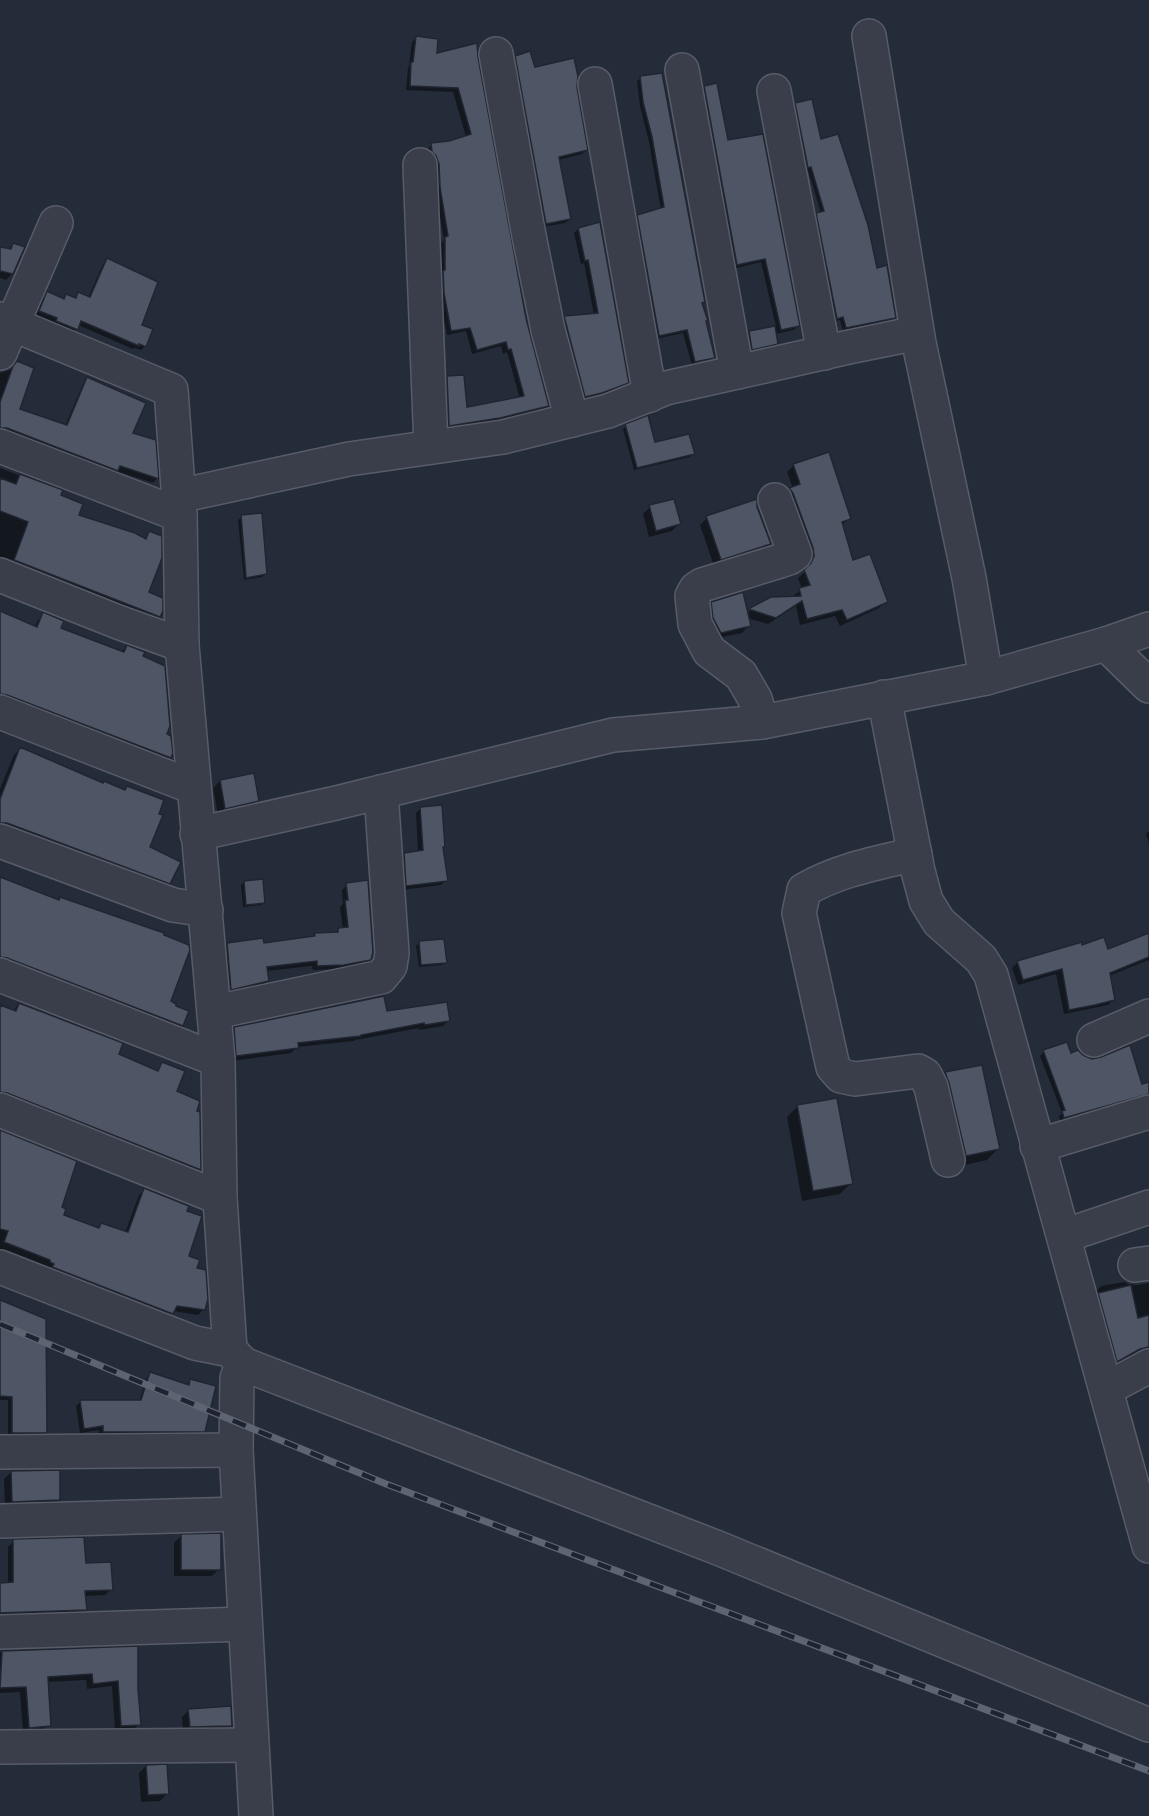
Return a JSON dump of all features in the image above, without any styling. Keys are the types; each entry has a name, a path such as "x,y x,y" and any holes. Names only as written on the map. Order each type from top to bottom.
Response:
{"street":[{"path":"869,36 917,333 969,578 986,678"},
{"path":"496,54 548,330 572,420"},
{"path":"682,70 737,372"},
{"path":"595,84 650,395"},
{"path":"774,91 824,352"},
{"path":"420,165 430,447"},
{"path":"56,222 4,332 171,390 180,506 182,645 197,834 215,1012 220,1198 237,1357 236,1450 256,1816"},
{"path":"0,446 180,506 349,459 503,437 608,411 666,388 917,333"},
{"path":"762,722 755,699 741,675 709,651 695,624 692,596 702,585 789,558 795,554 775,500"},
{"path":"0,574 118,622 182,645"},
{"path":"197,834 613,735 762,722 986,678 1106,644 1149,629"},
{"path":"1106,644 1149,686"},
{"path":"884,697 926,901 939,922 981,959 991,975 1149,1546"},
{"path":"0,712 193,787"},
{"path":"215,1012 381,977 390,966 392,953 381,792"},
{"path":"0,841 173,905 206,910"},
{"path":"915,854 822,879 804,890 799,913 833,1067 841,1076 855,1079 918,1071 925,1075 931,1087 948,1160"},
{"path":"0,975 218,1060"},
{"path":"1094,1040 1149,1016"},
{"path":"0,1110 220,1198"},
{"path":"1037,1146 1149,1112"},
{"path":"1064,1236 1149,1207"},
{"path":"0,1268 237,1357 718,1548 1149,1725"},
{"path":"1106,1389 1149,1366"},
{"path":"0,1452 236,1450"},
{"path":"0,1521 239,1514"},
{"path":"0,1632 245,1624"},
{"path":"0,1747 252,1745"}],"building":[{"path":"416,36 438,39 437,53 477,43 526,318 549,406 500,418 449,426 447,376 464,375 467,407 524,396 511,349 508,350 506,342 477,350 470,328 451,331 444,293 443,271 445,270 445,237 448,236 440,187 439,164 432,152 431,143 449,141 471,134 458,88 410,86 411,62 413,62"},
{"path":"530,51 535,67 574,58 588,150 559,157 571,219 546,224 515,56"},
{"path":"662,73 705,302 702,303 715,358 695,362 687,330 659,336 637,215 664,207 640,76"},
{"path":"717,83 728,140 763,134 800,326 781,330 765,259 737,265 704,86"},
{"path":"812,99 821,139 838,134 868,225 877,268 887,265 896,318 846,328 843,317 837,319 816,213 824,211 811,167 808,168 795,103"},
{"path":"600,222 629,383 585,397 564,316 598,313 588,260 585,261 578,228"},
{"path":"13,243 25,247 13,274 0,271 0,247 11,249"},
{"path":"107,258 158,282 142,325 153,329 146,347 81,321 78,330 39,311 47,291 64,299 66,294 76,298 78,292 90,297"},
{"path":"775,326 778,344 752,350 749,331"},
{"path":"17,361 34,368 20,409 67,425 87,377 146,403 133,433 156,440 159,479 120,466 118,471 7,428 0,428 0,402"},
{"path":"648,415 655,442 689,434 695,454 637,468 625,424"},
{"path":"829,452 851,519 842,522 853,560 870,554 888,602 847,620 842,610 807,619 802,601 776,618 748,609 771,597 801,596 799,588 810,585 804,570 814,556 813,548 793,493 789,488 800,484 793,464"},
{"path":"20,474 63,490 61,495 83,504 79,515 135,533 146,539 149,531 162,536 162,558 149,592 163,598 163,611 160,617 14,560 28,522 0,511 0,478 16,484"},
{"path":"674,499 681,524 656,531 649,505"},
{"path":"757,499 757,507 771,544 721,560 706,516"},
{"path":"262,513 267,574 246,578 241,515"},
{"path":"743,592 751,626 721,633 713,618 711,602"},
{"path":"0,611 37,627 43,612 64,621 61,628 124,652 127,645 145,652 143,656 165,666 170,726 167,734 171,736 173,753 171,758 0,694"},
{"path":"20,747 103,783 104,781 125,790 127,786 164,800 159,814 163,815 150,847 181,862 170,884 7,823 0,823 0,799"},
{"path":"254,773 259,801 225,809 220,780"},
{"path":"442,805 445,847 443,847 448,881 406,886 404,853 423,850 420,807"},
{"path":"0,877 59,900 60,897 164,933 164,935 189,945 190,950 171,1001 176,1006 189,1011 183,1026 0,957"},
{"path":"263,879 265,903 246,905 244,881"},
{"path":"368,880 373,952 371,960 344,965 317,966 317,961 267,967 269,981 231,990 227,943 263,938 264,943 315,936 314,933 338,932 338,928 348,927 346,883"},
{"path":"1149,933 1149,957 1110,973 1115,1000 1095,1005 1069,1010 1062,969 1023,980 1017,961 1082,942 1082,945 1104,937 1108,949"},
{"path":"444,939 447,963 421,965 419,941"},
{"path":"384,996 387,1011 447,1002 450,1021 425,1025 424,1023 361,1036 298,1043 299,1048 236,1056 234,1027"},
{"path":"19,1003 123,1043 119,1054 158,1071 162,1062 185,1071 177,1091 200,1101 197,1111 200,1112 201,1170 0,1092 0,1005 16,1011"},
{"path":"1067,1042 1071,1053 1078,1050 1092,1059 1130,1045 1142,1084 1149,1082 1149,1094 1064,1118 1062,1111 1065,1110 1043,1050"},
{"path":"982,1065 1000,1149 966,1156 945,1072"},
{"path":"837,1098 853,1184 813,1191 797,1105"},
{"path":"0,1130 77,1161 62,1207 66,1209 64,1215 99,1228 101,1223 128,1232 144,1188 189,1206 187,1211 202,1216 189,1256 200,1260 197,1268 206,1270 208,1299 205,1310 177,1306 173,1314 52,1267 54,1264 50,1260 4,1242 8,1231 0,1229"},
{"path":"1131,1285 1138,1318 1149,1315 1149,1347 1140,1349 1117,1362 1098,1293"},
{"path":"0,1300 46,1319 47,1433 12,1433 12,1397 0,1396"},
{"path":"150,1372 189,1385 190,1379 216,1386 205,1432 103,1432 103,1426 84,1429 80,1400 141,1400"},
{"path":"60,1470 60,1500 12,1502 11,1471"},
{"path":"221,1533 221,1570 181,1570 181,1534"},
{"path":"84,1537 86,1563 111,1562 113,1590 85,1591 87,1610 0,1613 0,1583 13,1582 13,1539"},
{"path":"138,1646 141,1725 121,1726 118,1681 93,1684 92,1674 48,1677 51,1726 29,1728 26,1687 0,1688 2,1651"},
{"path":"231,1706 232,1726 190,1727 188,1709"},
{"path":"167,1764 169,1794 148,1795 146,1765"}],"railway":[{"path":"0,1324 386,1484 1149,1771"}]}
